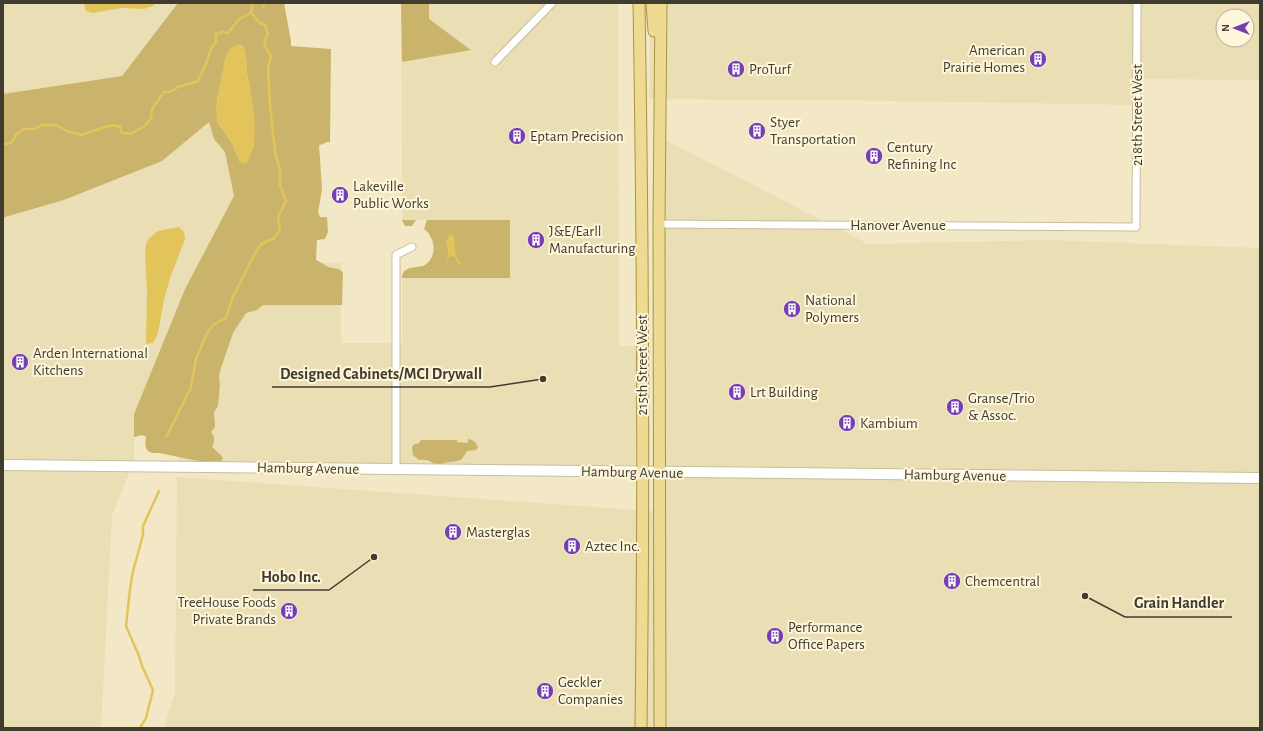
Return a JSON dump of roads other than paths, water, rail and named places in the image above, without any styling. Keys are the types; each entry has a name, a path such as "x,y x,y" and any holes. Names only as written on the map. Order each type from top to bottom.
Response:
{"main road":[{"name":"215th Street West","path":"640,3 642,223 640,728"},
{"path":"652,3 654,58 660,111"},
{"name":"215th Street West","path":"660,728 659,224 661,3"}],"street":[{"path":"495,62 552,3"},
{"name":"218th Street West","path":"1136,227 1137,3"},
{"name":"Hanover Avenue","path":"659,224 1136,227"},
{"path":"396,469 396,255 412,248"},
{"name":"Hamburg Avenue","path":"3,465 660,473 749,472 1260,478"}],"waterway":[{"path":"251,13 253,3"},
{"path":"263,7 265,3"},
{"path":"3,144 11,143 16,135 23,129 35,129 42,125 56,125 67,131 81,135 114,125 120,127 122,133 131,134 146,125 151,118 152,109 164,92 170,92 178,87 198,81 211,49 216,41 216,34 222,32 228,33 239,19 251,13"},
{"path":"167,436 191,387 196,359 207,333 214,324 226,318 232,299 261,244 274,238 280,230 278,217 286,201 280,185 280,170 275,152 268,68 271,56 265,43 268,34 265,25 260,23 251,13"},
{"path":"140,728 146,718 153,690 126,626 133,571 143,535 143,526 159,491"}],"place":[{"name":"American Prairie Homes","path":"1038,59"},
{"name":"ProTurf","path":"736,69"},
{"name":"Styer Transportation","path":"757,131"},
{"name":"Eptam Precision","path":"517,136"},
{"name":"Century Refining Inc","path":"874,156"},
{"name":"Lakeville Public Works","path":"340,195"},
{"name":"J&E/Earll Manufacturing","path":"536,240"},
{"name":"National Polymers","path":"792,309"},
{"name":"Arden International Kitchens","path":"20,362"},
{"name":"Designed Cabinets/MCI Drywall","path":"543,379"},
{"name":"Lrt Building","path":"737,392"},
{"name":"Granse/Trio & Assoc.","path":"955,407"},
{"name":"Kambium","path":"847,423"},
{"name":"Masterglas","path":"453,532"},
{"name":"Aztec Inc.","path":"572,546"},
{"name":"Hobo Inc.","path":"374,557"},
{"name":"Chemcentral","path":"952,581"},
{"name":"Grain Handler","path":"1085,596"},
{"name":"TreeHouse Foods Private Brands","path":"289,611"},
{"name":"Performance Office Papers","path":"775,636"},
{"name":"Geckler Companies","path":"545,691"}]}
